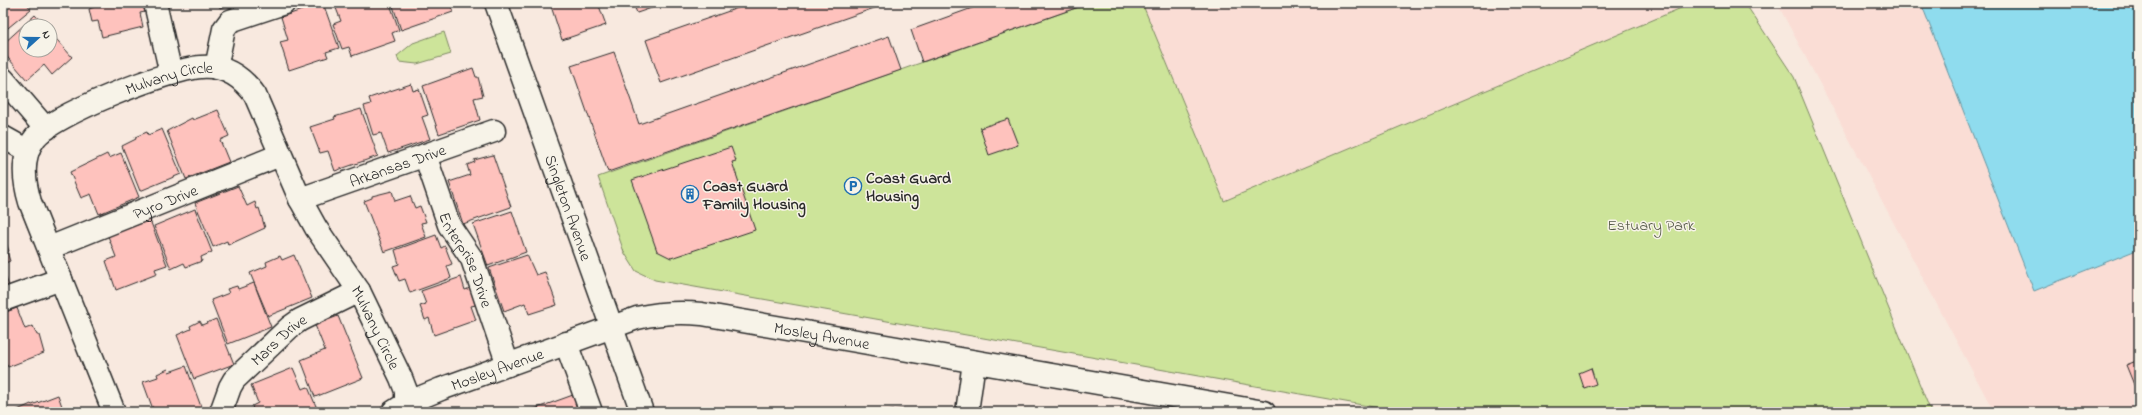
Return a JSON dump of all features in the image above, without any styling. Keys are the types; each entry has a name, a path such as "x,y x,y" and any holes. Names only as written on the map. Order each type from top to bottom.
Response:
{"street":[{"path":"155,3 171,74"},
{"path":"216,68 224,28 230,21 284,3"},
{"name":"Singleton Avenue","path":"496,3 642,412"},
{"name":"Mulvany Circle","path":"114,412 25,185 24,168 28,151 35,138 46,128 104,98 171,74 201,67 216,68 231,73 245,81 255,95 300,199 316,228 359,292 401,378 406,391 402,409"},
{"path":"3,79 46,128"},
{"name":"Arkansas Drive","path":"300,199 494,131"},
{"path":"3,137 28,151"},
{"name":"Pyro Drive","path":"49,248 280,155"},
{"name":"Enterprise Drive","path":"425,155 449,225 472,259 508,365"},
{"path":"3,300 61,279"},
{"name":"Mars Drive","path":"221,412 234,380 290,327 300,320 359,292"},
{"name":"Mosley Avenue","path":"402,409 508,365 566,343 656,314 680,312 702,314 1264,412"},
{"path":"566,343 591,412"},
{"path":"967,412 974,362"}],"shaded area":[{"path":"1142,3 1693,3 1224,201"},
{"path":"1777,3 1921,3 2034,291 2139,249 2139,412 1994,412"}],"green space":[{"name":"Estuary Park","path":"1090,3 1142,3 1224,201 1693,3 1745,3 1794,77 1931,412 1402,412 655,280 636,271 624,252 598,177"},
{"path":"444,32 451,54 417,64 399,62 397,56 413,43"}],"water":[{"path":"1921,3 2139,3 2139,249 2034,291"}],"building":[{"path":"3,3 26,3 31,9 18,18 18,20 3,32"},
{"path":"93,3 143,3 145,12 140,13 143,27 102,37 98,21 92,22 89,9 94,7"},
{"path":"219,3 233,3 220,8"},
{"path":"323,3 339,48 326,52 328,57 289,70 280,42 288,40 281,17"},
{"path":"334,3 382,3 383,6 390,4 399,30 392,33 395,41 352,56 349,47 342,49 333,24 341,21"},
{"path":"392,3 452,3 453,12 401,30"},
{"path":"550,3 598,3 606,25 562,40"},
{"path":"633,3 666,3 637,13"},
{"path":"752,3 879,3 880,6 661,83 646,40"},
{"path":"986,3 1090,3 922,62 911,30"},
{"path":"18,30 18,58 58,58 58,41 72,57 52,75 44,65 27,80 3,52 3,44"},
{"path":"889,36 901,70 608,172 571,66 614,52 639,124"},
{"path":"473,68 476,77 478,77 483,96 474,98 480,120 439,134 423,86"},
{"path":"411,84 413,91 419,89 428,115 422,117 430,139 388,153 381,133 373,135 364,106 371,104 369,98"},
{"path":"361,109 378,156 335,171 328,151 320,153 310,127 335,119 334,117"},
{"path":"218,110 229,136 220,140 229,162 186,179 167,131 192,118 193,120"},
{"path":"1008,119 1018,145 989,155 980,128"},
{"path":"162,129 181,174 140,191 122,146 136,139 135,137 147,132 148,135"},
{"name":"Coast Guard Family Housing","path":"731,147 736,161 732,162 755,230 671,258 657,251 632,180"},
{"path":"121,153 139,197 99,214 91,194 81,198 70,172 107,154 109,158"},
{"path":"493,155 511,207 463,224 449,182 470,175 467,165 475,162 474,160"},
{"path":"238,186 247,206 255,202 257,209 259,208 265,228 228,245 227,241 213,247 195,203"},
{"path":"392,191 395,201 410,196 415,208 420,206 426,222 421,223 426,237 384,252 364,201 372,198 372,196"},
{"path":"195,209 212,252 201,257 202,261 186,267 184,263 171,269 154,226"},
{"path":"512,211 526,252 488,266 473,224"},
{"path":"150,220 167,265 155,269 157,274 116,290 106,261 116,257 108,236"},
{"path":"436,235 441,248 445,246 452,264 447,266 451,278 410,293 405,279 399,281 393,266 399,264 395,250"},
{"path":"5,240 9,251 7,252 10,261 3,264 3,241"},
{"path":"294,255 312,298 268,316 250,273 267,266 266,262 280,256 282,260"},
{"path":"527,255 536,275 545,272 557,305 529,314 525,303 504,311 489,268"},
{"path":"3,270 9,286 3,288"},
{"path":"461,277 465,290 470,288 476,305 471,306 476,320 434,335 429,318 425,320 420,306 426,304 421,291"},
{"path":"254,283 271,327 228,344 211,300 229,293 227,289 237,286 238,289"},
{"path":"17,308 25,329 33,326 37,335 39,335 44,353 8,367 6,363 3,364 3,313"},
{"path":"338,316 363,378 315,397 301,360 325,350 315,325"},
{"path":"216,319 234,364 194,379 177,335 191,329 190,326 200,321 202,325"},
{"path":"2139,360 2139,397 2126,365"},
{"path":"186,366 203,412 154,412 143,382 158,377 157,374 168,369 169,372"},
{"path":"293,368 302,389 308,387 318,411 254,412 252,406 258,403 251,385"},
{"path":"1591,368 1596,384 1584,388 1579,373"},
{"path":"58,395 64,412 13,412 31,404 32,405"},
{"path":"573,395 580,412 526,412"},
{"path":"904,409 905,412 885,412"}],"place":[{"name":"Coast Guard Housing","path":"853,186"},
{"name":"Coast Guard Family Housing","path":"690,194"}]}
